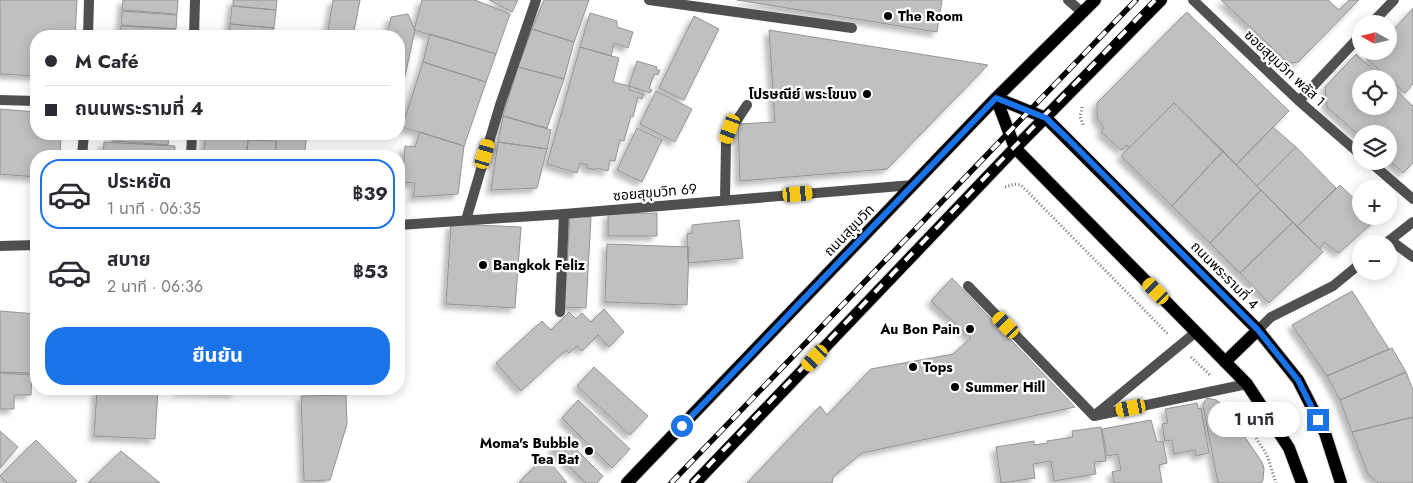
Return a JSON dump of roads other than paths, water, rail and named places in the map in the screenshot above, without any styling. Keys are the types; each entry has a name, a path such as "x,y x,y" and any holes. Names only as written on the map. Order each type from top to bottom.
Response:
{"main road":[{"name":"ถนนสุขุมวิท","path":"627,483 996,98 1095,0"},
{"path":"695,483 1015,148 1161,0"},
{"path":"996,98 1046,118"},
{"path":"996,98 1015,148 1247,384 1289,448 1302,483"},
{"name":"ถนนพระรามที่ 4","path":"1046,118 1258,330 1298,380 1325,433 1341,483"},
{"path":"1225,362 1258,330"}],"street":[{"path":"88,30 90,0"},
{"path":"194,30 195,0"},
{"path":"466,220 500,105 536,0"},
{"path":"649,0 852,28"},
{"path":"1068,0 1083,13"},
{"name":"ซอยสุขุมวิท พลัส 1","path":"1193,0 1299,101 1352,147"},
{"path":"1380,15 1394,0"},
{"path":"1299,101 1352,45"},
{"path":"0,100 30,101"},
{"path":"725,200 726,142 730,129 747,105"},
{"path":"1379,170 1413,199"},
{"name":"ซอยสุขุมวิท 69","path":"405,225 564,214 913,185"},
{"path":"560,312 564,214"},
{"path":"1396,235 1413,222"},
{"path":"0,246 30,245"},
{"path":"1397,248 1413,257"},
{"path":"1258,330 1271,317 1333,286 1352,270"},
{"path":"968,286 1094,416"},
{"path":"1094,416 1196,332"},
{"path":"1094,416 1247,384"}],"railway":[{"path":"671,483 1136,0"},
{"path":"692,483 1155,0"}],"place":[{"name":"The Room","path":"888,16"},
{"name":"โปรษณีย์ พระโขนง","path":"867,94"},
{"name":"Bangkok Feliz","path":"483,265"},
{"name":"Au Bon Pain","path":"970,329"},
{"name":"Tops","path":"913,367"},
{"name":"Summer Hill","path":"955,387"},
{"name":"Moma's Bubble Tea Bat","path":"589,451"}]}
